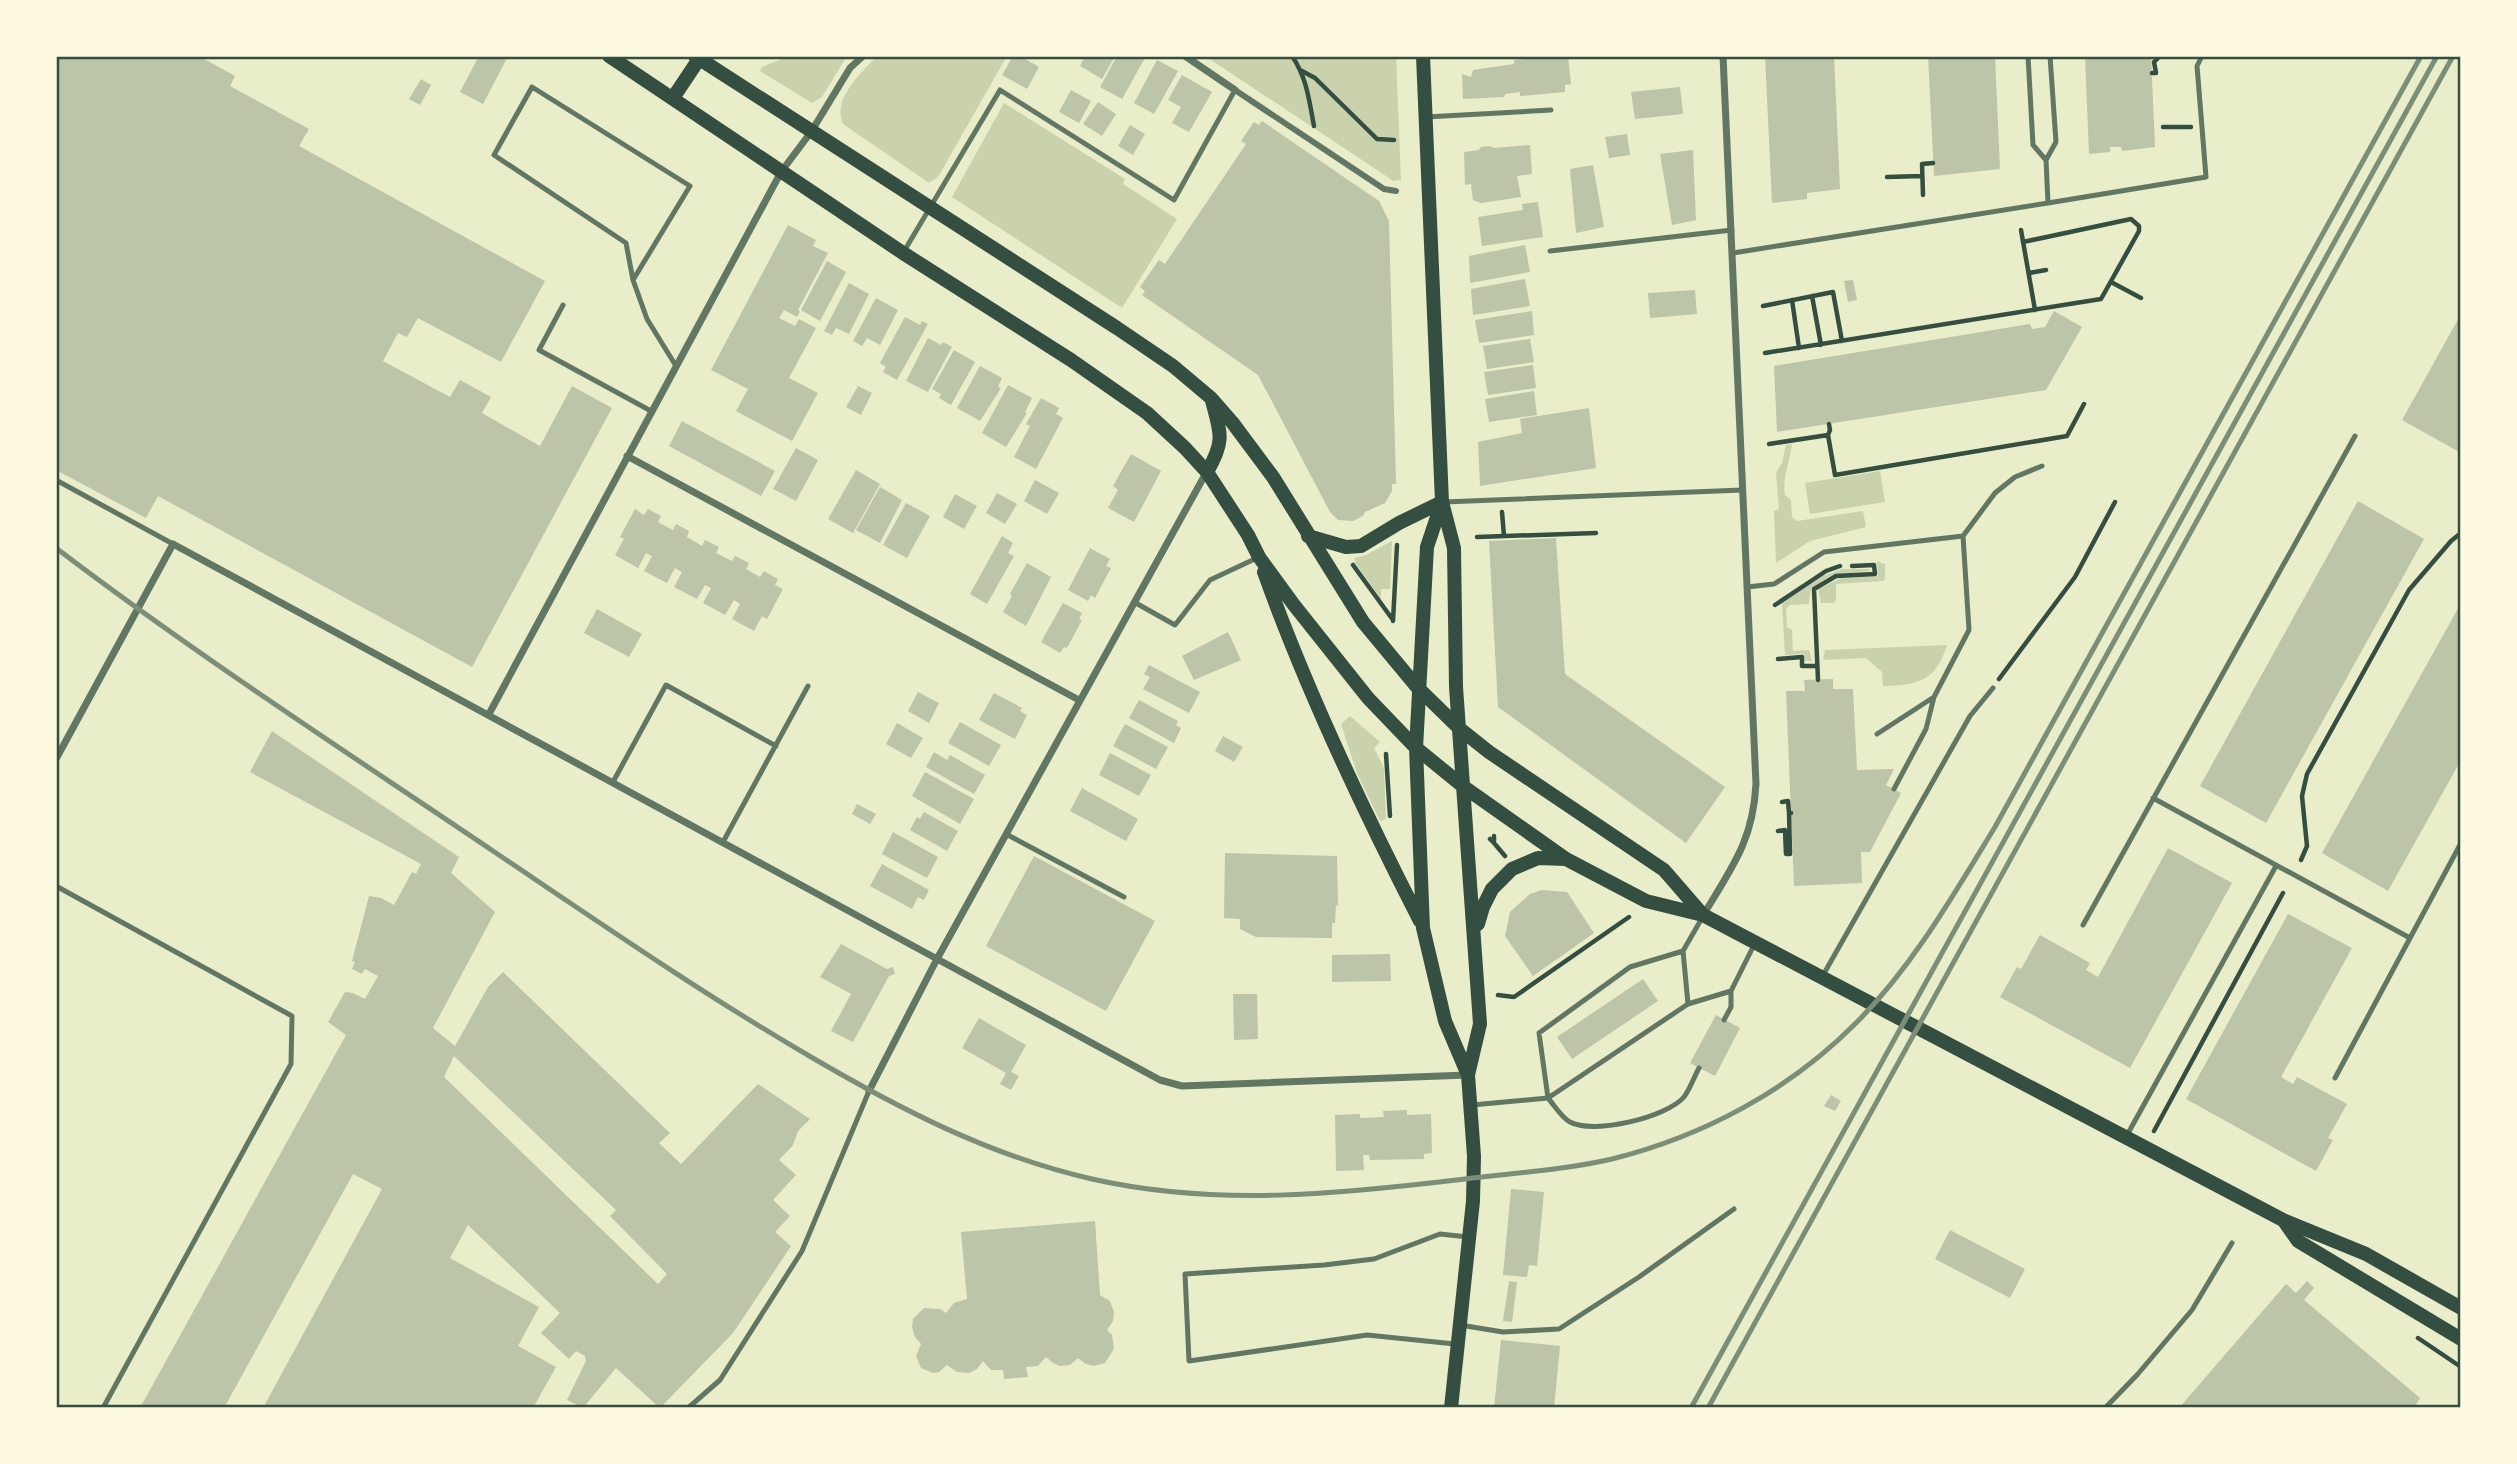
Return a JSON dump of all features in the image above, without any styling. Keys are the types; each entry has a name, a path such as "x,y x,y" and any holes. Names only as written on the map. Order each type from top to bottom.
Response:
{"main road":[{"path":"610,56 1147,413 1185,448 1206,472 1241,524 1259,557 1301,615 1368,698 1416,748 1464,787 1566,859 1646,901 1703,915 2283,1220 2366,1254 2461,1308"},
{"path":"1423,56 1442,502 1454,548 1456,687 1480,1024 1468,1075 1474,1156 1469,1237 1451,1408"},
{"path":"673,98 700,57 1173,366 1211,398 1251,445 1363,622 1418,687 1460,729 1503,762 1664,870 1703,915"},
{"path":"1206,472 1218,453 1221,434 1211,398"},
{"path":"1308,536 1346,547 1361,546 1442,502"},
{"path":"1442,502 1427,547 1418,687 1416,748 1423,928 1445,1021 1468,1075"},
{"path":"1259,557 1286,633 1383,848 1423,928"},
{"path":"1475,936 1483,907 1492,889 1512,869 1538,858 1566,859"},
{"path":"2283,1220 2298,1241 2461,1339"}],"street":[{"path":"489,714 781,172 811,132 850,68 863,56"},
{"path":"1185,56 1384,189 1396,191"},
{"path":"1703,915 1742,850 1755,809 1756,784 1723,56"},
{"path":"627,456 1079,700"},
{"path":"869,1091 937,959 1206,472"},
{"path":"56,759 173,544 1160,1080 1182,1086 1468,1075"}],"lane":[{"path":"2028,56 2033,145 2046,160"},
{"path":"2048,202 2046,160 2056,142 2050,56"},
{"path":"1733,253 2206,177 2197,66 2202,56"},
{"path":"633,279 690,186 533,87 494,155 626,243 633,279 647,319 676,366"},
{"path":"903,253 1000,90 1174,200 1235,90"},
{"path":"1426,117 1551,110"},
{"path":"1550,251 1732,230"},
{"path":"564,305 538,350 651,411"},
{"path":"2083,925 2355,436"},
{"path":"1894,789 1926,729 1934,697 1969,630 1963,536 1995,493 2015,477 2042,466"},
{"path":"56,480 173,544"},
{"path":"1442,502 1742,490"},
{"path":"1746,587 1774,584 1824,552 1963,536"},
{"path":"1134,602 1175,625 1210,580 1259,557"},
{"path":"613,782 666,685 776,746"},
{"path":"723,842 808,686"},
{"path":"1822,978 1970,716 1993,688"},
{"path":"1877,734 1934,697"},
{"path":"2153,799 2410,938"},
{"path":"1006,834 1124,897"},
{"path":"2335,1078 2461,843"},
{"path":"2126,1137 2276,866"},
{"path":"56,886 292,1016 291,1064 103,1408"},
{"path":"1688,1004 1683,951 1703,915"},
{"path":"1724,1020 1731,1007 1731,990 1756,942"},
{"path":"1683,951 1630,967 1539,1032 1548,1098 1569,1122 1596,1127 1620,1125 1668,1110 1684,1097 1699,1068"},
{"path":"1470,1105 1548,1098 1688,1004 1731,990"},
{"path":"688,1408 720,1380 802,1251 869,1091"},
{"path":"1460,1325 1503,1332 1559,1329 1639,1278 1734,1209"},
{"path":"1458,1344 1367,1335 1188,1361 1185,1274 1374,1259 1440,1234 1469,1237"},
{"path":"2105,1408 2192,1310 2232,1243"}],"path":[{"path":"1292,56 1302,71 1314,127 1311,140"},
{"path":"2152,73 2155,73 2154,62 2160,56"},
{"path":"1302,71 1315,78 1377,139 1394,139"},
{"path":"2163,127 2202,127"},
{"path":"1923,195 1922,164 1933,163"},
{"path":"1887,177 1922,176"},
{"path":"1765,353 2101,299 2139,231 2136,222 2131,219 2023,242"},
{"path":"2021,230 2035,310"},
{"path":"2029,273 2046,270"},
{"path":"2110,282 2141,298"},
{"path":"1763,306 1833,292 1842,341"},
{"path":"1812,296 1821,345"},
{"path":"1792,300 1800,348"},
{"path":"1829,424 1828,435 1835,476 2067,436 2084,404"},
{"path":"1769,444 1828,435"},
{"path":"1502,500 1504,536"},
{"path":"1993,688 2075,577 2115,502"},
{"path":"1477,537 1595,533"},
{"path":"2301,860 2307,846 2302,796 2307,774 2409,590 2461,533"},
{"path":"1349,560 1393,621 1398,541"},
{"path":"1775,605 1826,571 1839,566 1874,565 1875,574 1836,576 1814,589 1818,680"},
{"path":"1778,659 1802,657 1802,666 1817,666"},
{"path":"1386,754 1390,824"},
{"path":"1778,831 1785,830 1786,854 1790,854 1790,813 1788,802 1783,802"},
{"path":"1493,839 1507,859"},
{"path":"2146,1147 2283,893"},
{"path":"1498,995 1514,997 1629,917"},
{"path":"2414,1335 2461,1367"}],"green space":[{"path":"789,56 847,56 822,97 812,103 760,71 762,67"},
{"path":"877,56 1007,56 938,177 929,183 843,124 841,105 845,96 856,78"},
{"path":"1205,56 1396,56 1401,180 1393,181"},
{"path":"1004,103 1125,179 1123,184 1177,219 1122,308 952,197"},
{"path":"1792,444 1784,488 1785,495 1791,500 1792,517 1797,521 1863,511 1866,527 1810,541 1776,563 1774,511 1779,509 1776,473 1782,463 1786,445"},
{"path":"1880,471 1885,502 1810,514 1805,483"},
{"path":"1392,541 1390,589 1381,589 1381,599 1355,563 1355,558"},
{"path":"1877,561 1885,564 1883,581 1836,584 1834,603 1821,603 1818,589 1841,578 1878,576"},
{"path":"1842,569 1870,571 1832,575 1811,588 1809,604 1790,605 1786,609 1787,627 1792,630 1793,651 1809,650 1812,661 1805,661 1804,654 1785,655 1782,603 1823,576"},
{"path":"1947,645 1943,657 1931,674 1907,684 1883,686 1882,672 1866,658 1823,660 1825,650"},
{"path":"1350,716 1380,742 1374,748 1384,768 1386,819 1380,821 1357,773 1341,724"}],"building":[{"path":"56,56 199,56 235,76 230,86 309,129 299,146 545,281 501,362 418,318 407,337 398,333 383,361 450,397 460,380 491,397 482,413 540,446 572,386 612,408 472,667 158,496 146,518 56,470"},
{"path":"479,56 499,56 506,60 483,104 460,92"},
{"path":"1013,56 1020,56 1039,67 1027,89 1002,75"},
{"path":"1085,56 1115,56 1102,79 1080,66"},
{"path":"1117,56 1146,56 1122,99 1100,87"},
{"path":"1537,56 1568,56 1571,84 1565,85 1565,92 1520,96 1520,92 1505,94 1504,97 1463,99 1462,74 1471,77 1473,70 1514,64 1514,60 1538,58"},
{"path":"1765,56 1834,56 1840,189 1807,193 1807,199 1772,203"},
{"path":"1928,56 1995,56 2000,169 1934,176"},
{"path":"2085,56 2151,56 2155,147 2122,151 2121,147 2110,147 2110,152 2089,154"},
{"path":"1157,60 1178,71 1154,114 1134,103"},
{"path":"1182,75 1212,92 1189,132 1172,123 1181,107 1168,100"},
{"path":"421,79 431,85 420,105 409,99"},
{"path":"1680,87 1683,114 1635,119 1631,92"},
{"path":"1071,90 1091,101 1079,123 1059,112"},
{"path":"1098,102 1116,114 1102,136 1083,124"},
{"path":"1262,121 1379,201 1389,221 1396,484 1392,484 1392,491 1385,503 1353,521 1338,520 1330,512 1258,375 1142,295 1145,291 1140,287 1159,260 1165,264 1246,144 1241,141 1254,122 1259,125"},
{"path":"1130,125 1145,134 1133,155 1118,146"},
{"path":"1627,134 1630,155 1609,158 1605,137"},
{"path":"1530,145 1532,174 1517,176 1521,197 1481,203 1473,200 1471,184 1465,185 1464,152 1490,146"},
{"path":"1693,150 1696,220 1672,225 1660,154"},
{"path":"1593,165 1604,227 1576,233 1570,169"},
{"path":"1538,202 1543,237 1482,246 1478,217 1523,210 1522,204"},
{"path":"788,225 816,240 813,246 828,253 798,310 800,311 797,317 784,310 779,318 795,326 799,319 816,328 789,378 818,393 792,441 736,411 748,389 711,370"},
{"path":"1525,245 1530,272 1470,283 1469,256"},
{"path":"827,261 846,272 820,321 801,310"},
{"path":"1525,279 1530,306 1473,315 1471,289"},
{"path":"1853,280 1857,300 1848,302 1844,281"},
{"path":"849,283 869,294 849,334 836,328 832,335 824,331"},
{"path":"1695,290 1697,314 1650,318 1648,293"},
{"path":"876,298 898,310 880,345 867,338 862,346 853,341"},
{"path":"1532,311 1534,335 1479,343 1475,320"},
{"path":"2054,311 2082,327 2046,390 1777,432 1774,366 2030,324 2032,329 2045,327"},
{"path":"2461,314 2461,453 2402,420"},
{"path":"905,317 920,325 922,321 928,324 897,380 883,372 886,367 880,363"},
{"path":"928,338 952,347 928,392 906,381"},
{"path":"1530,339 1534,362 1487,369 1483,346"},
{"path":"954,350 975,362 951,405 939,398 941,394 932,389"},
{"path":"1533,365 1536,388 1488,395 1484,372"},
{"path":"980,366 1002,378 998,387 1001,388 980,421 957,408"},
{"path":"1008,385 1032,398 1025,412 1027,413 1006,447 982,433"},
{"path":"858,386 872,393 861,415 846,407"},
{"path":"1534,391 1537,415 1489,422 1485,399"},
{"path":"1041,398 1059,408 1056,414 1063,418 1036,469 1014,457 1030,426 1026,424"},
{"path":"1589,408 1596,468 1480,486 1478,442 1522,433 1520,419"},
{"path":"682,421 775,471 761,496 669,446"},
{"path":"796,448 818,460 796,501 773,489"},
{"path":"1131,454 1161,471 1134,522 1108,508 1118,490 1113,486"},
{"path":"856,470 880,484 853,533 828,519"},
{"path":"1035,480 1059,493 1047,514 1024,501"},
{"path":"880,487 902,500 880,543 856,530"},
{"path":"997,493 1017,504 1005,524 986,513"},
{"path":"955,494 977,506 964,529 943,517"},
{"path":"2358,501 2424,539 2266,823 2200,786"},
{"path":"906,503 930,516 907,558 883,545"},
{"path":"635,509 644,515 648,509 661,516 658,522 673,530 676,524 689,531 687,537 702,546 705,540 719,547 716,553 732,561 735,556 749,563 746,569 760,577 764,571 778,579 775,585 783,589 767,619 762,616 754,631 732,619 740,604 734,600 725,615 703,603 711,588 705,585 697,599 674,587 682,572 675,568 667,583 644,571 652,556 646,553 638,568 615,555 624,539 620,537"},
{"path":"1002,536 1013,543 1008,553 1014,556 987,604 970,594"},
{"path":"1556,538 1565,674 1725,787 1686,843 1498,707 1489,541"},
{"path":"1090,548 1110,559 1106,566 1111,568 1095,598 1091,595 1088,601 1068,590"},
{"path":"1027,563 1051,577 1026,626 1003,612"},
{"path":"1063,603 1082,613 1079,619 1082,620 1067,648 1064,647 1060,653 1041,642"},
{"path":"2461,603 2461,760 2388,891 2322,853"},
{"path":"597,609 642,634 629,657 584,633"},
{"path":"1228,632 1241,660 1194,680 1182,656"},
{"path":"1149,665 1200,692 1189,713 1143,689 1150,677 1144,674"},
{"path":"1833,679 1833,689 1853,689 1857,770 1894,769 1886,785 1901,793 1870,852 1861,852 1862,883 1794,886 1786,691 1805,691 1804,680"},
{"path":"918,692 939,703 929,723 908,711"},
{"path":"994,693 1022,708 1020,711 1027,715 1015,739 979,720"},
{"path":"1139,700 1178,721 1176,725 1181,728 1174,743 1129,718"},
{"path":"960,722 1001,745 989,766 948,743"},
{"path":"897,723 923,738 911,758 886,744"},
{"path":"1125,724 1168,747 1156,769 1113,746"},
{"path":"272,731 459,857 451,873 495,912 433,1028 455,1046 488,987 503,972 670,1133 659,1143 681,1164 758,1084 810,1119 798,1131 793,1145 779,1160 796,1175 773,1200 790,1216 775,1232 791,1246 733,1333 660,1408 616,1368 583,1408 567,1400 586,1361 585,1356 576,1351 569,1359 541,1333 560,1313 468,1225 450,1258 539,1307 518,1346 556,1367 533,1408 263,1408 382,1189 353,1174 224,1408 140,1408 346,1035 328,1022 345,992 365,999 378,976 365,969 362,974 352,969 369,896 381,898 394,905 412,872 416,874 421,864 250,772","holes":["454,1056 616,1210 610,1216 667,1274 658,1284 444,1077"]},
{"path":"1223,736 1243,747 1234,762 1215,751"},
{"path":"934,752 947,760 950,755 985,775 974,794 926,767"},
{"path":"1110,753 1151,775 1139,796 1099,775"},
{"path":"925,772 974,799 960,824 912,796"},
{"path":"1082,788 1138,819 1126,841 1070,811"},
{"path":"857,804 876,814 870,824 852,814"},
{"path":"924,812 958,831 947,851 910,830 917,817 920,819"},
{"path":"893,832 938,857 927,878 882,854"},
{"path":"2168,848 2232,883 2130,1068 2000,997 2017,967 2021,969 2040,935 2090,963 2086,970 2098,977"},
{"path":"1225,853 1337,856 1338,906 1336,905 1335,923 1332,923 1332,938 1256,937 1240,929 1240,919 1224,918"},
{"path":"1034,856 1155,921 1106,1011 986,946"},
{"path":"882,864 929,890 924,900 918,897 912,909 870,886"},
{"path":"1542,890 1567,892 1594,933 1533,976 1505,936 1510,912 1530,894"},
{"path":"2288,914 2352,948 2281,1077 2293,1084 2297,1077 2347,1104 2328,1138 2333,1140 2316,1171 2186,1099"},
{"path":"841,944 887,969 893,967 895,974 889,976 853,1042 831,1031 851,994 820,977"},
{"path":"1390,954 1391,981 1332,982 1332,955"},
{"path":"1643,979 1658,1001 1572,1059 1557,1037"},
{"path":"1233,994 1257,994 1258,1039 1234,1040"},
{"path":"1716,1015 1740,1028 1715,1076 1690,1063"},
{"path":"979,1018 1026,1045 1011,1072 1019,1076 1011,1090 1000,1084 1006,1073 962,1048"},
{"path":"1831,1095 1841,1101 1835,1111 1824,1106"},
{"path":"1407,1110 1407,1115 1431,1114 1432,1153 1424,1154 1424,1159 1370,1160 1369,1155 1363,1155 1364,1170 1336,1171 1335,1115 1384,1117 1383,1111"},
{"path":"1511,1189 1544,1192 1537,1266 1529,1265 1527,1277 1503,1275"},
{"path":"1095,1221 1100,1295 1110,1301 1114,1312 1113,1321 1107,1330 1112,1335 1114,1349 1105,1363 1094,1366 1078,1358 1070,1365 1060,1366 1046,1357 1038,1366 1026,1367 1028,1377 1004,1379 1003,1370 991,1370 983,1361 977,1369 969,1373 957,1372 947,1365 939,1372 933,1373 921,1368 916,1356 921,1344 915,1337 913,1319 924,1308 940,1309 946,1313 954,1303 967,1299 961,1232"},
{"path":"1950,1230 2025,1269 2010,1298 1935,1259"},
{"path":"1509,1281 1517,1282 1512,1322 1503,1321"},
{"path":"2307,1281 2314,1288 2304,1300 2420,1398 2414,1408 2179,1408 2286,1284 2296,1293"},
{"path":"1501,1340 1560,1346 1554,1408 1494,1408"}],"railway":[{"path":"56,548 274,704 691,983 844,1076 912,1112 982,1144 1018,1158 1092,1179 1139,1188 1232,1195 1371,1189 1594,1163 1680,1137 1744,1107 1774,1089 1803,1069 1857,1022 1914,953 1995,827 2421,56"},
{"path":"1691,1408 2437,56"},
{"path":"1708,1408 2453,56"}]}
